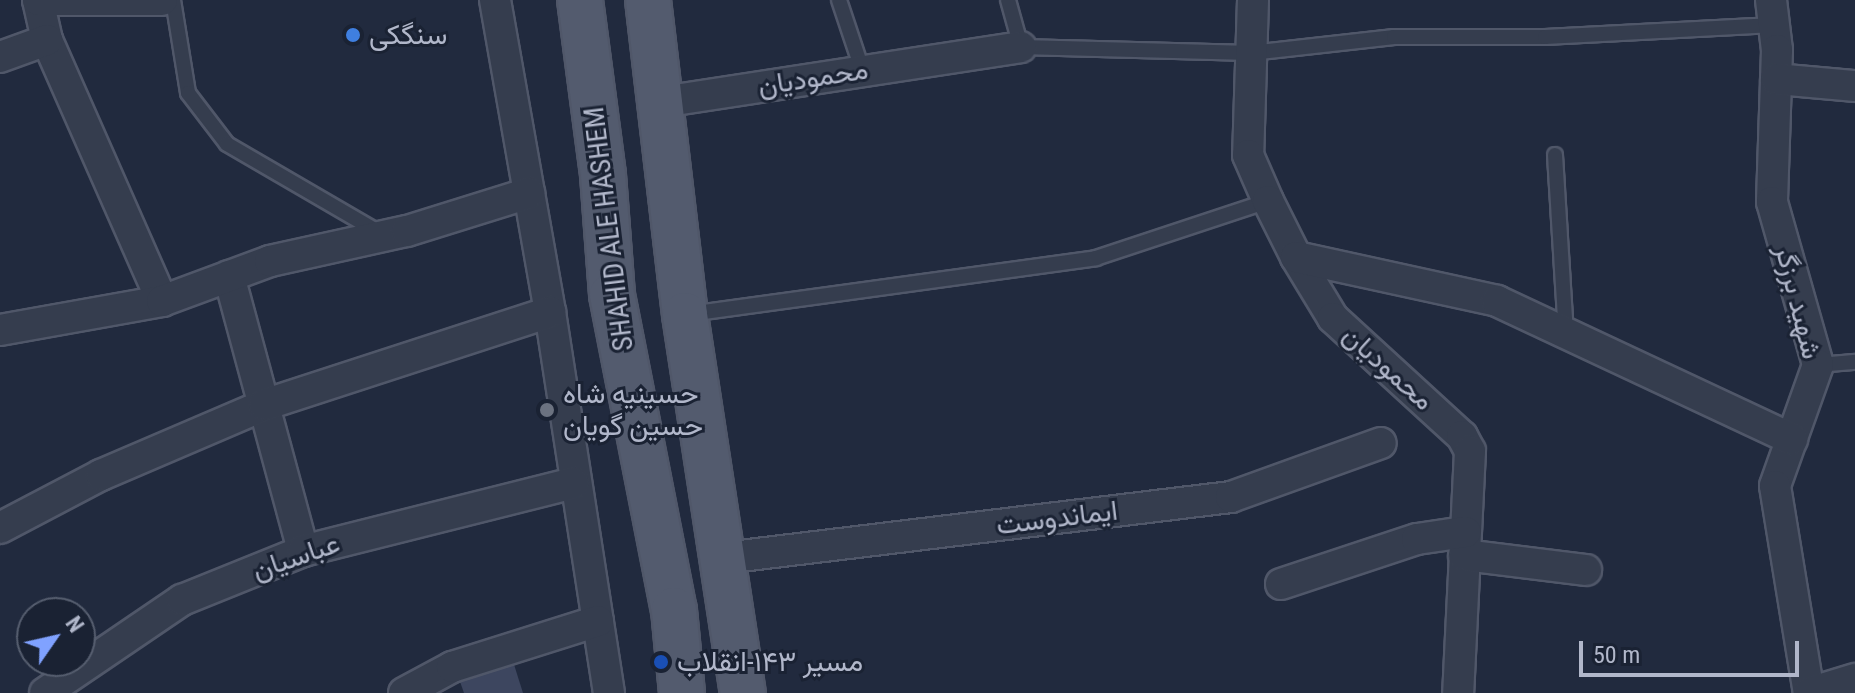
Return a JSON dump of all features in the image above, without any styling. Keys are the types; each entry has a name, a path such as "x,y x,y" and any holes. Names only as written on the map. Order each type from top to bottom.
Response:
{"main road":[{"name":"SHAHID ALE HASHEM","path":"580,0 603,175 612,295 672,594 682,693"},
{"path":"648,0 685,315 743,693"}],"street":[{"path":"162,0 38,0 47,40 162,301"},
{"path":"495,0 550,312 574,483 609,693"},
{"name":"محمودیان","path":"1253,0 1248,155 1268,201 1296,257 1333,318 1462,436 1470,451 1458,693"},
{"name":"شهید برزگر","path":"1772,12 1776,79 1772,202 1818,365 1775,486 1809,693 1855,679"},
{"path":"0,57 47,40"},
{"name":"محمودیان","path":"662,102 1021,47"},
{"path":"1776,79 1855,86"},
{"path":"0,330 162,301 270,261 385,236 529,193"},
{"path":"1296,257 1497,301 1792,439"},
{"path":"229,276 303,551"},
{"path":"0,528 101,475 264,405 550,312"},
{"name":"ایماندوست","path":"724,558 1231,497 1381,443"},
{"name":"عباسیان","path":"45,693 182,600 303,551 574,483"},
{"path":"1281,584 1402,543 1464,543 1586,570"},
{"path":"404,693 452,667 598,621"}],"lane":[{"path":"173,0 188,93 227,144 385,236"},
{"path":"839,0 862,69"},
{"path":"1008,0 1021,47"},
{"name":"محمودیان","path":"1021,47 1251,53 1394,37 1545,37 1772,12"},
{"path":"1555,155 1566,334"},
{"path":"685,315 1096,258 1268,201"},
{"path":"1818,365 1855,362"}],"building":[{"path":"511,655 523,693 464,693 457,673"}],"place":[{"name":"سنگکی","path":"353,35"},
{"name":"حسینیه شاه حسین گویان","path":"547,410"},
{"name":"مسیر ۱۴۳-انقلاب","path":"661,662"}]}
